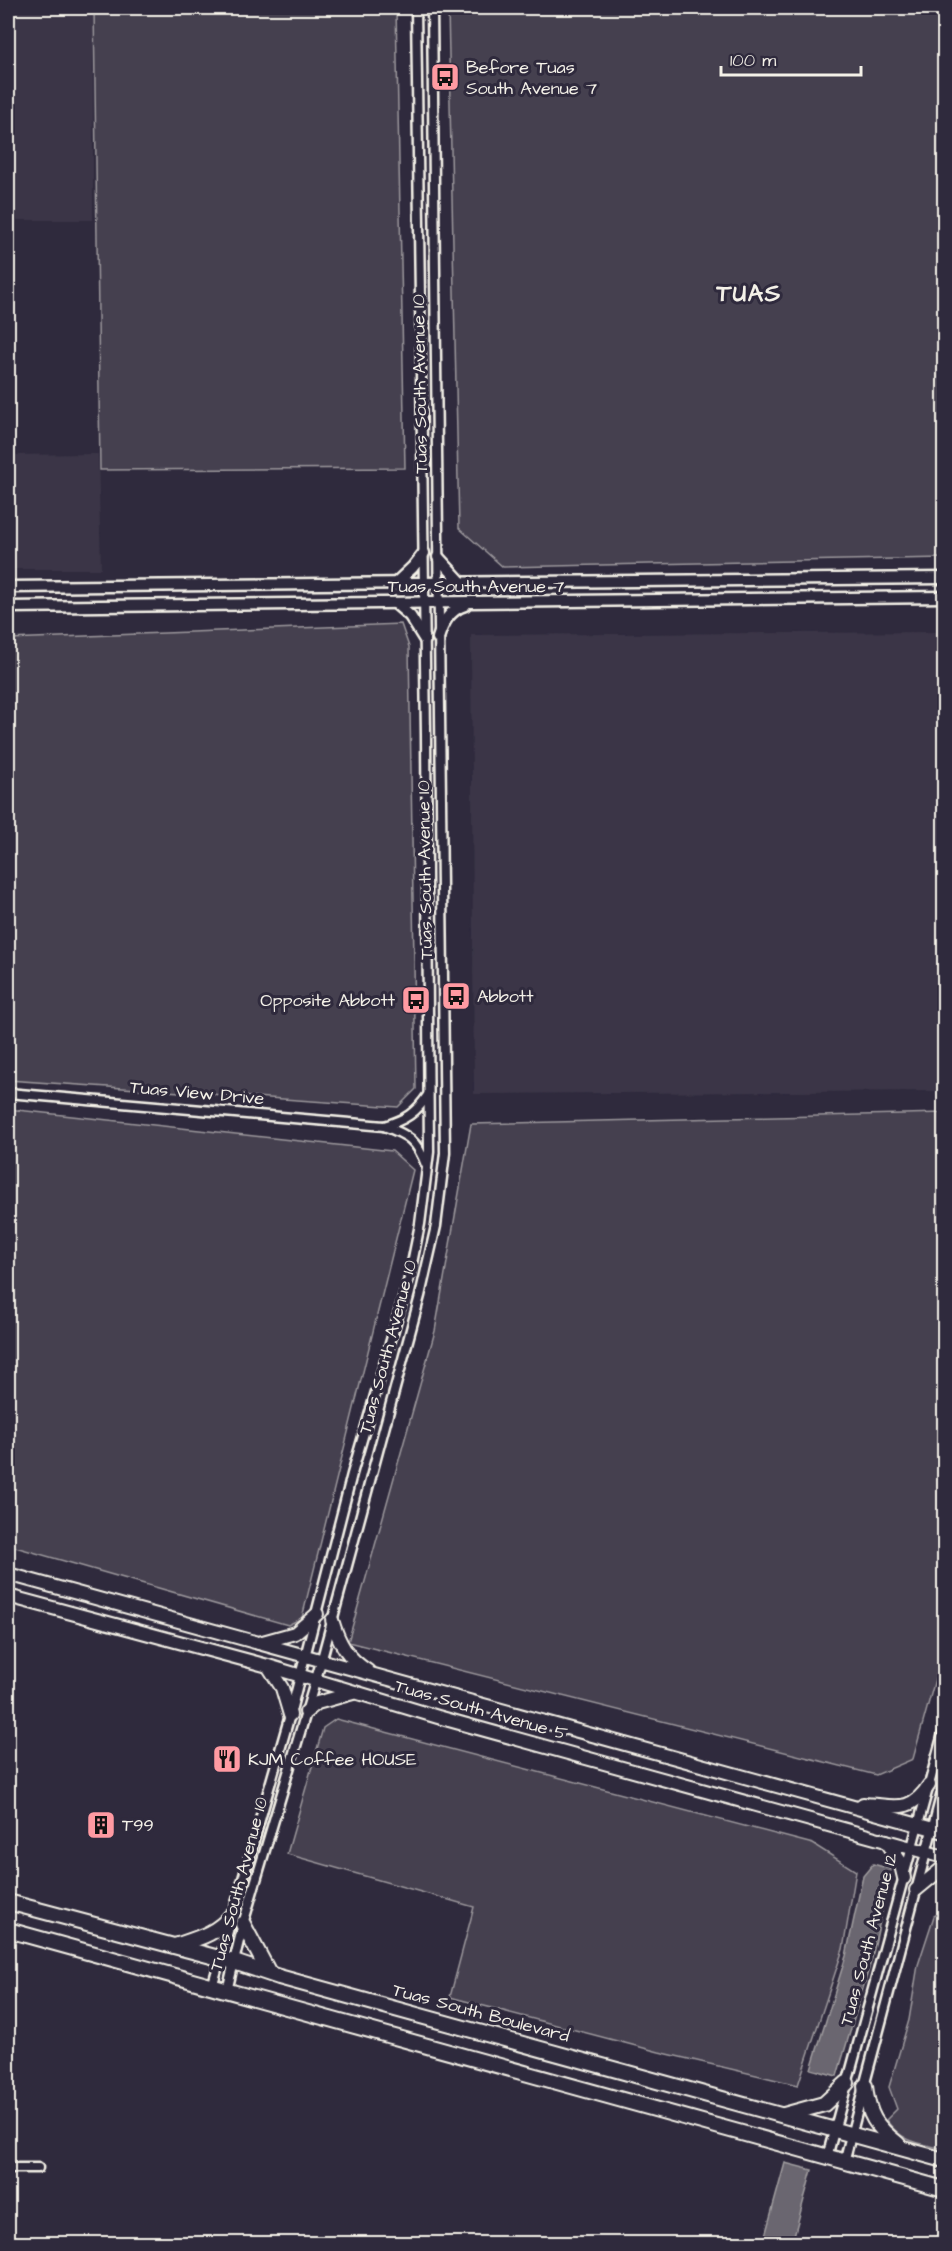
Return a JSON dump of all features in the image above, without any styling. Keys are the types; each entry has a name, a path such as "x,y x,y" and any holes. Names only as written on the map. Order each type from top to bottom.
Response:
{"main road":[{"name":"Tuas South Avenue 5","path":"8,1574 938,1830"},
{"name":"Tuas South Avenue 5","path":"8,1596 268,1666 355,1693 945,1857"},
{"path":"258,1643 295,1633 317,1614"},
{"path":"332,1620 337,1638 344,1650 358,1665 377,1676"},
{"path":"268,1666 282,1688 291,1715"},
{"path":"306,1712 317,1703 355,1693"},
{"path":"841,1803 908,1805 922,1797 929,1785"},
{"path":"886,1841 900,1861 904,1878"},
{"path":"916,1890 945,1868"},
{"name":"Tuas South Boulevard","path":"8,1902 220,1958 945,2160"},
{"path":"175,1946 212,1933 238,1919 269,1973"},
{"path":"8,1930 945,2189"},
{"path":"782,2115 824,2104 847,2084"},
{"path":"865,2086 867,2108 883,2132 904,2149"}],"street":[{"name":"Tuas South Avenue 10","path":"227,1991 234,1962 238,1919 352,1474 409,1278 420,1224 429,1152 425,640 416,8"},
{"name":"Tuas South Avenue 10","path":"212,1987 220,1958 238,1919 321,1662 420,1296 436,1226 445,1153 432,8"},
{"path":"397,582 424,553"},
{"path":"438,557 460,581"},
{"name":"Tuas South Avenue 7","path":"8,587 945,578"},
{"name":"Tuas South Avenue 7","path":"8,607 945,597"},
{"path":"395,603 410,616 425,640"},
{"path":"438,638 442,627 455,608 477,603"},
{"name":"Tuas View Drive","path":"8,1093 384,1126 413,1140 420,1149 427,1168"},
{"name":"Tuas View Drive","path":"384,1126 410,1117 428,1095"},
{"name":"Tuas South Avenue 12","path":"827,2157 945,1730"},
{"name":"Tuas South Avenue 12","path":"844,2162 926,1852 938,1830 945,1785"},
{"path":"12,2169 38,2168"}],"shaded area":[{"path":"8,8 93,8 93,220 8,220"},
{"path":"94,8 396,8 405,468 100,470"},
{"path":"448,8 944,8 944,558 503,567 459,528"},
{"path":"98,454 101,569 8,569 8,455"},
{"path":"401,624 409,647 416,1089 398,1107 8,1080 8,639"},
{"path":"944,632 944,1091 474,1094 471,635"},
{"path":"8,1109 392,1151 413,1170 302,1618 288,1625 8,1545"},
{"path":"944,1113 944,1647 913,1759 876,1775 348,1642 435,1331 471,1124"},
{"path":"336,1719 813,1844 856,1871 843,1949 798,2085 659,2052 450,1997 474,1907 287,1854 323,1728"},
{"path":"873,1864 891,1869 872,1958 837,2076 811,2069 846,1956 863,1876"},
{"path":"944,1910 944,2149 905,2138 886,2120 897,2109 889,2087 909,2020 918,1965 934,1916"},
{"path":"785,2163 812,2170 792,2243 763,2243"}],"place":[{"name":"Before Tuas South Avenue 7","path":"445,77"},
{"name":"Abbott","path":"456,996"},
{"name":"Opposite Abbott","path":"416,1000"},
{"name":"KJM Coffee HOUSE","path":"227,1759"},
{"name":"T99","path":"101,1825"}],"district":[{"name":"TUAS","path":"749,294"}]}
